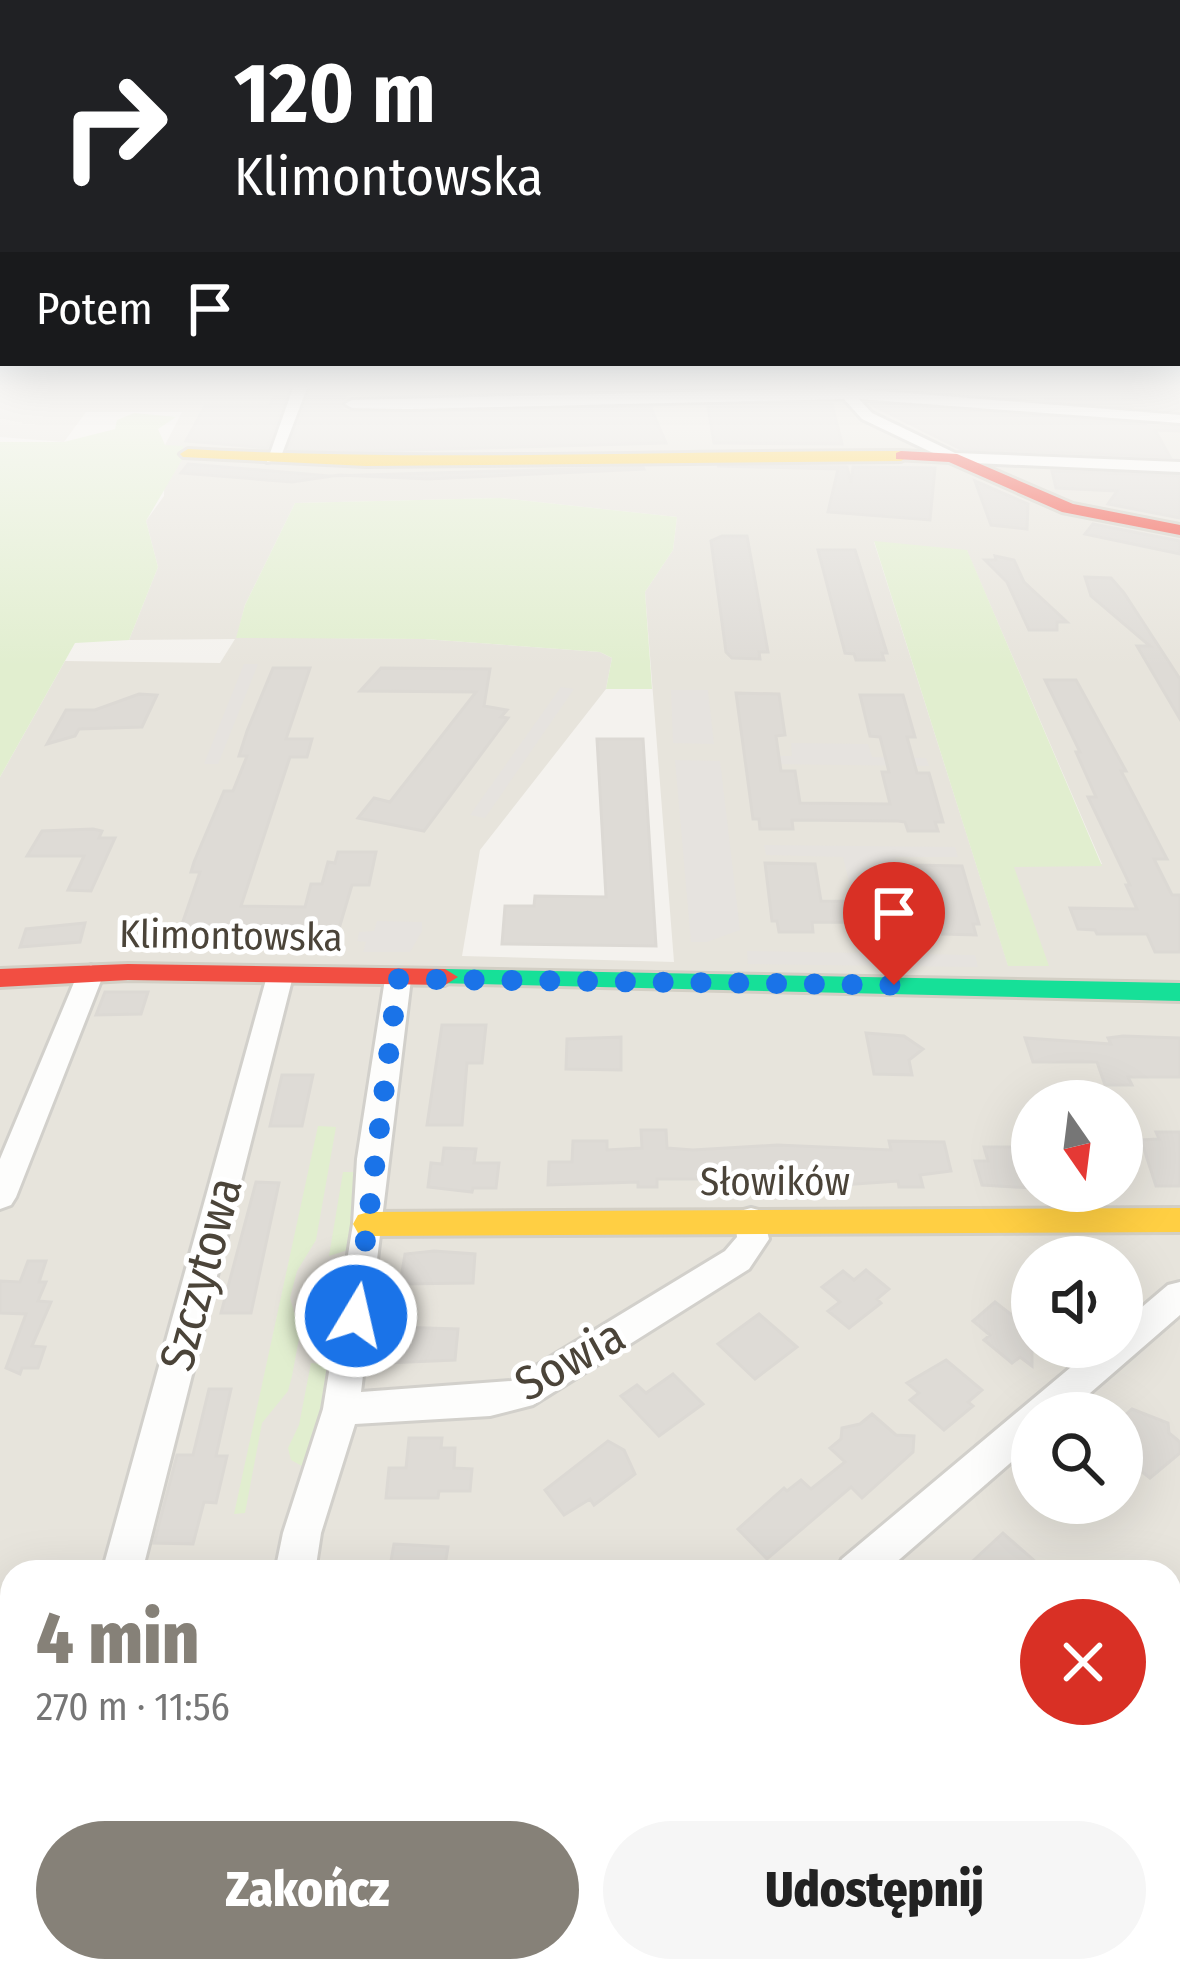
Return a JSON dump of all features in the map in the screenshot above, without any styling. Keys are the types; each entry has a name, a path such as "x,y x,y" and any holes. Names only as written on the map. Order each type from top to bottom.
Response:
{"street":[{"path":"1005,480 1068,508 1180,530"},
{"path":"0,1197 91,973"},
{"name":"Klimontowska","path":"0,978 91,973 1086,986 1180,992"},
{"name":"Szczytowa","path":"125,1560 280,976"},
{"path":"297,1560 341,1409 370,1224 372,1159 398,979"},
{"name":"Sowia","path":"341,1409 490,1401 539,1386 737,1260 753,1239 751,1220"},
{"name":"Słowików","path":"370,1224 1180,1220"},
{"path":"1143,1327 1180,1295"},
{"path":"1067,1392 1095,1368"},
{"path":"870,1560 1011,1440"}],"shaded area":[{"path":"164,480 1180,480 1180,1560 0,1560 0,777 65,661 220,663 235,639 129,640 158,567 146,521 164,496","holes":["500,498 677,517 673,550 645,592 674,962 462,956 480,850 606,689 612,658 600,652 424,639 237,637 245,605 295,503","874,542 967,551 1102,864 1013,866 1048,966 1008,965"]},
{"path":"244,664 258,664 218,764 204,764"},
{"path":"561,687 574,689 485,818 470,815"},
{"path":"671,690 708,690 714,744 673,743"},
{"path":"791,743 868,744 872,757 926,758 929,766 755,764 755,756 792,756"},
{"path":"675,760 720,761 740,930 707,942 691,942"},
{"path":"764,845 955,847 958,857 895,857 899,886 850,886 843,857 766,855"},
{"path":"377,921 422,922 422,931 410,952 363,952 366,942 357,941 359,932 374,931"},
{"path":"747,951 975,955 978,967 748,964"},
{"path":"351,1249 332,1371 327,1363 312,1361 329,1258 343,1257"}],"green space":[{"path":"0,480 170,480 146,521 158,567 129,640 75,643 0,777"},
{"path":"500,498 677,517 673,550 645,592 652,689 606,689 612,658 600,652 424,639 236,638 245,605 295,503"},
{"path":"874,541 967,550 1102,866 1014,867 1049,966 1008,966"},
{"path":"318,1126 336,1127 316,1240 297,1271 290,1298 300,1333 292,1376 288,1391 262,1423 245,1513 234,1514"},
{"path":"343,1172 354,1172 356,1201 348,1250 329,1256"},
{"path":"311,1363 324,1364 329,1371 322,1410 302,1466 291,1460 288,1448 299,1425"}],"building":[{"path":"835,480 934,480 930,520 828,512"},
{"path":"1054,480 1180,480 1180,518 1108,504 1117,491 1056,488"},
{"path":"975,481 1028,504 1027,529 991,525"},
{"path":"1093,524 1180,541 1180,554 1085,534"},
{"path":"747,536 768,652 759,652 760,659 732,658 726,652 711,541"},
{"path":"818,550 855,550 887,653 882,653 884,660 856,660 854,654 845,653"},
{"path":"995,556 1014,560 1024,582 1067,622 1057,622 1057,630 1029,630 1007,582 985,560 996,560"},
{"path":"1085,577 1111,578 1124,593 1180,679 1180,719 1137,646 1150,646 1091,596"},
{"path":"273,668 310,668 286,739 312,739 307,757 290,757 241,906 305,907 311,884 322,884 328,862 335,863 338,852 376,852 369,885 352,885 338,932 180,930 200,872 191,872 194,862 224,791 233,791 247,756 239,756 247,731"},
{"path":"381,668 490,669 484,706 507,710 501,717 508,718 424,831 358,818 374,798 390,802 476,692 360,691"},
{"path":"1045,680 1076,680 1126,771 1121,771 1167,859 1154,859 1172,895 1180,895 1180,952 1155,952 1147,934 1097,934 1078,929 1070,908 1137,909 1088,797 1096,797 1076,752 1080,752"},
{"path":"736,693 779,694 785,735 776,736 781,771 795,771 800,803 890,804 882,772 889,772 880,737 870,736 860,695 903,695 915,737 907,737 917,773 929,773 943,822 935,822 938,831 908,831 905,822 898,821 792,820 793,829 760,829 759,819 753,819"},
{"path":"139,694 157,695 142,727 79,729 75,736 47,744 66,710 95,710"},
{"path":"597,739 643,739 656,946 502,944 505,906 534,906 535,896 606,897"},
{"path":"42,831 102,831 99,838 115,838 91,891 68,890 84,856 27,856"},
{"path":"765,863 815,864 821,901 920,902 911,865 962,866 979,924 973,924 976,935 942,934 939,924 929,923 812,922 813,932 779,932 777,921 772,921"},
{"path":"85,923 80,942 20,947 26,929"},
{"path":"105,992 148,992 141,1014 96,1015"},
{"path":"442,1025 486,1025 482,1063 467,1063 462,1125 427,1125"},
{"path":"866,1033 904,1036 923,1049 909,1060 912,1075 874,1074"},
{"path":"621,1037 621,1070 566,1069 567,1039"},
{"path":"1025,1038 1111,1044 1108,1038 1180,1038 1180,1077 1103,1080 1097,1062 1033,1062"},
{"path":"282,1075 313,1075 302,1126 270,1126"},
{"path":"641,1130 666,1130 667,1148 693,1150 777,1145 891,1150 889,1141 944,1142 951,1171 920,1175 923,1187 899,1187 898,1181 828,1186 827,1181 764,1181 764,1186 724,1179 657,1179 657,1187 638,1187 638,1182 548,1185 549,1162 572,1162 573,1141 607,1141 607,1150 642,1148"},
{"path":"1156,1132 1180,1132 1180,1186 1156,1186 1143,1140 1159,1139"},
{"path":"984,1147 1011,1147 1011,1187 982,1185 975,1161 988,1161"},
{"path":"444,1148 476,1149 474,1163 499,1163 496,1188 473,1188 472,1192 428,1187 431,1163 442,1164"},
{"path":"256,1182 279,1183 251,1313 221,1313"},
{"path":"405,1254 475,1254 473,1283 400,1284"},
{"path":"28,1261 46,1261 39,1282 46,1282 38,1301 51,1302 32,1346 45,1347 38,1368 22,1368 20,1374 6,1368 26,1314 0,1313 0,1281 20,1282"},
{"path":"866,1270 889,1289 877,1299 881,1303 849,1328 828,1311 840,1302 822,1287 843,1271 854,1280"},
{"path":"995,1302 1011,1314 1011,1362 984,1340 990,1335 973,1321"},
{"path":"759,1314 797,1347 755,1379 718,1344"},
{"path":"394,1327 458,1329 455,1360 388,1363"},
{"path":"946,1360 982,1390 968,1402 973,1406 944,1430 910,1400 919,1393 907,1383"},
{"path":"673,1374 703,1404 659,1436 621,1396 637,1385 646,1393"},
{"path":"209,1389 231,1389 216,1456 227,1456 216,1503 204,1502 193,1544 154,1543 177,1455 193,1455"},
{"path":"1143,1413 1168,1423 1169,1433 1180,1442 1180,1453 1150,1478 1143,1472"},
{"path":"872,1414 896,1435 914,1436 913,1452 862,1498 851,1487 767,1559 738,1529 784,1488 787,1491 801,1480 811,1489 845,1462 830,1448 841,1439 842,1428 860,1424"},
{"path":"409,1438 442,1438 441,1448 455,1448 454,1468 472,1469 470,1491 439,1491 438,1498 386,1498 389,1468 406,1468"},
{"path":"608,1441 624,1450 635,1474 594,1505 590,1499 564,1515 545,1490"},
{"path":"1003,1533 1033,1560 974,1560"},
{"path":"394,1544 448,1547 446,1560 391,1560"}],"traffic: fast":[{"path":"445,977 1180,992"}],"traffic: slow":[{"path":"369,1224 1180,1220"}],"traffic: jam":[{"path":"1005,480 1068,508 1180,530"},
{"path":"0,978 128,972 445,977"}],"route":[{"path":"356,1316 398,979 894,985"}]}
